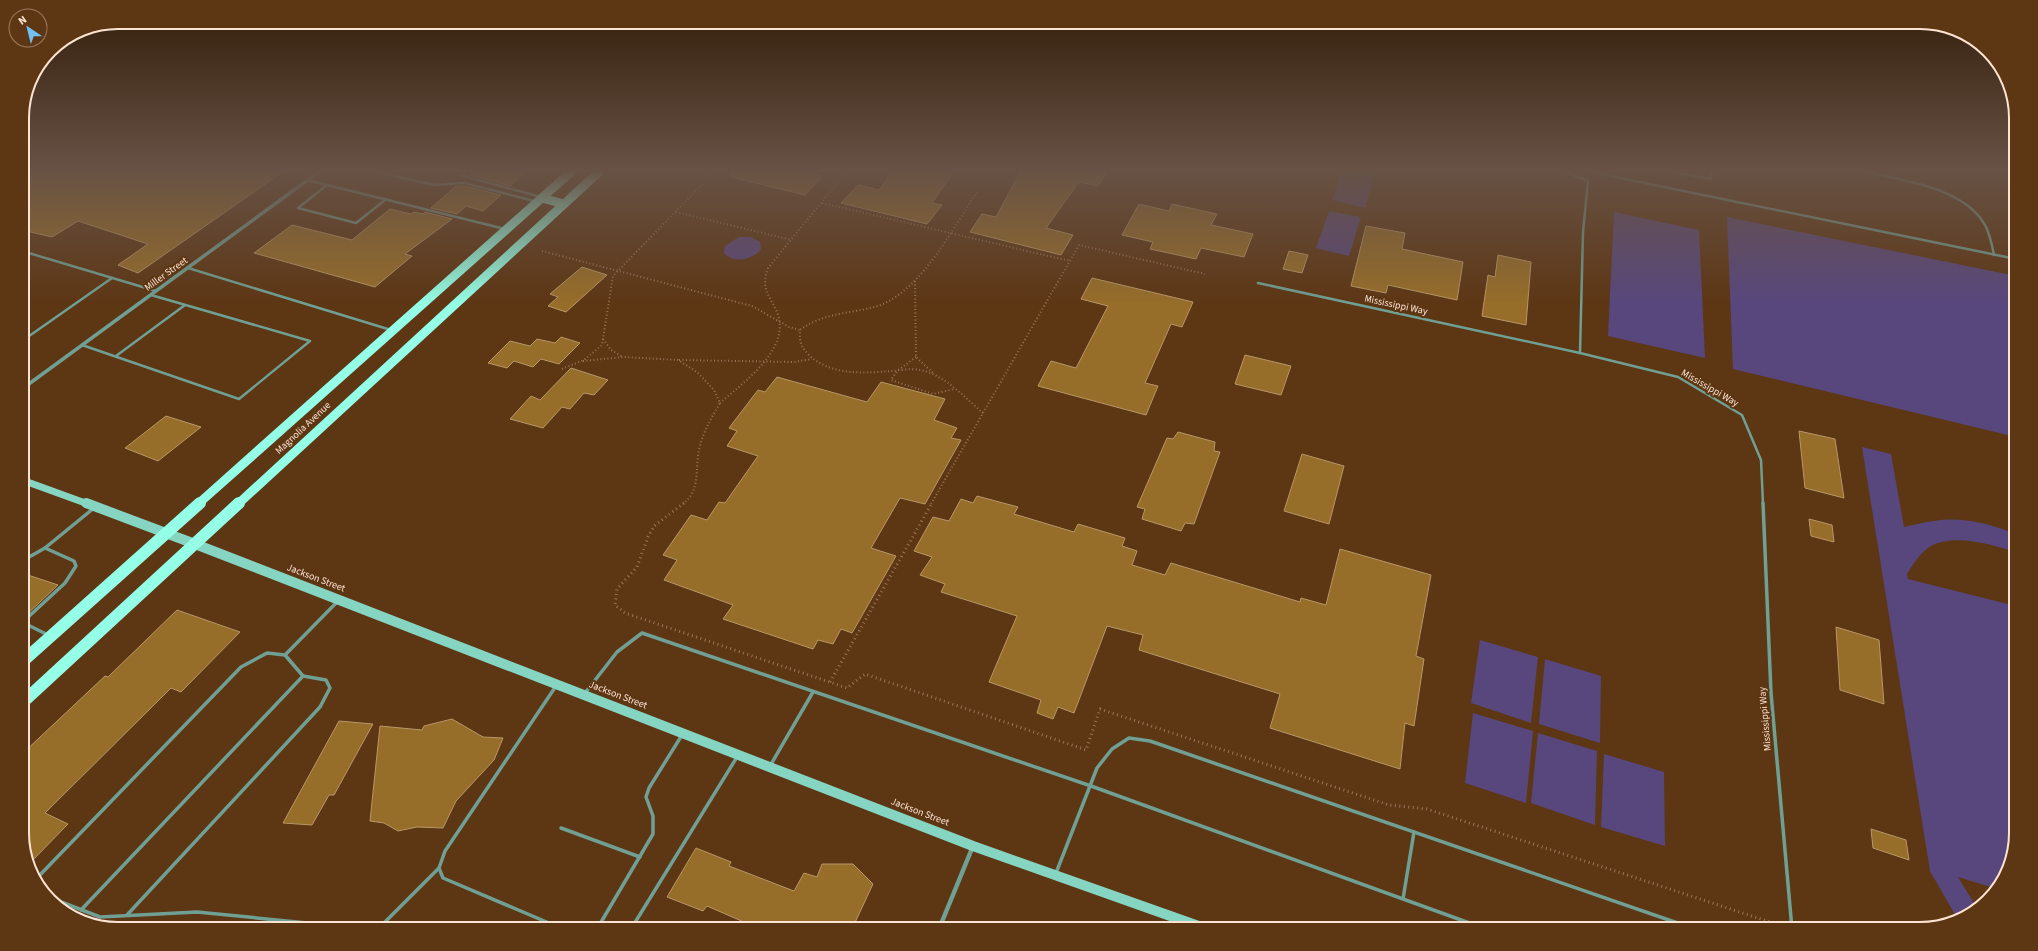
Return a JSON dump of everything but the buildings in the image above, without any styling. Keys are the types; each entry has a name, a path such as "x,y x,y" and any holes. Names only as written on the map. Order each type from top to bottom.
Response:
{"main road":[{"name":"Magnolia Avenue","path":"29,656 522,215"},
{"name":"Magnolia Avenue","path":"29,697 552,215"}],"street":[{"name":"Miller Street","path":"29,383 259,215"},
{"name":"Jackson Street","path":"29,483 195,544 973,846 1187,922"},
{"path":"942,922 973,846"}],"lane":[{"path":"327,215 356,223 366,215"},
{"path":"450,215 507,229"},
{"path":"1580,353 1584,215"},
{"path":"1804,215 2009,258"},
{"path":"1978,215 1984,223 1994,255"},
{"path":"29,253 156,291"},
{"path":"188,268 394,331"},
{"path":"29,336 112,278"},
{"name":"Mississippi Way","path":"1258,283 1580,353 1607,361 1678,377 1742,415 1761,460 1771,693 1791,922"},
{"path":"82,345 239,399 310,341 151,295"},
{"path":"116,356 185,305"},
{"path":"29,557 45,548 95,507"},
{"path":"29,616 65,583 76,566 74,561 45,548"},
{"path":"285,655 340,600"},
{"path":"29,625 51,636"},
{"path":"584,695 618,651 628,641 642,633 1092,786 1467,922"},
{"path":"40,875 241,667 267,653 285,655 303,676 326,680 330,688 320,707 127,915"},
{"path":"80,910 303,676"},
{"path":"385,922 439,868 446,851 557,684"},
{"path":"770,767 813,692"},
{"path":"601,922 653,834 653,816 646,797 649,788 683,733"},
{"path":"1055,875 1092,786 1097,768 1117,745 1129,738 1150,741 1675,922"},
{"path":"635,922 738,754"},
{"path":"561,828 640,857"},
{"path":"1403,899 1414,832"},
{"path":"439,868 443,878 547,922"},
{"path":"63,903 100,917 197,912 298,922"}],"path":[{"path":"583,361 602,345 613,276 672,215"},
{"path":"689,215 792,240"},
{"path":"812,215 768,268 763,279 764,292 774,305 780,320 781,330 774,351 720,403 705,431 698,453 697,476 693,493 683,505 663,517 654,526 646,539 645,550 633,573 618,585 615,605 625,613 847,688 865,674 1086,750 1100,708 1389,805 1427,809 1771,922"},
{"path":"874,215 1070,261"},
{"path":"935,376 921,370 847,372 826,367 812,359 801,347 800,330 808,322 819,317 858,311 881,305 899,295 915,282 961,215"},
{"path":"830,682 1079,245 1204,274"},
{"path":"542,251 752,306 780,320 789,327 800,330"},
{"path":"915,282 916,357 935,376 984,413"},
{"path":"603,339 611,350 624,357"},
{"path":"562,369 583,361 624,357 678,360 765,361 784,363 803,362 812,359"},
{"path":"916,357 897,371 891,380 896,383 933,394 954,389"},
{"path":"678,360 697,372 714,390 720,403"}],"shaded area":[{"path":"1327,215 1352,215 1361,217 1349,256 1316,248"},
{"path":"1614,215 1630,215 1699,230 1705,358 1608,336"},
{"path":"1727,217 2009,275 2009,435 1733,369"},
{"path":"739,237 751,237 760,242 761,249 758,253 748,258 733,259 724,253 725,246"},
{"path":"1862,447 1891,454 1904,527 1930,521 1965,520 1986,524 2009,532 2009,550 1972,541 1960,540 1937,543 1928,548 1922,554 1907,574 1908,579 2009,604 2009,839 2006,856 1991,887 1958,877 1974,903 1955,914 1930,871"},
{"path":"1480,640 1538,657 1531,723 1471,703"},
{"path":"1545,659 1601,676 1600,743 1539,724"},
{"path":"1473,713 1533,731 1526,803 1465,783"},
{"path":"1538,733 1597,751 1595,825 1531,803"},
{"path":"1604,754 1664,772 1665,846 1601,827"}]}
